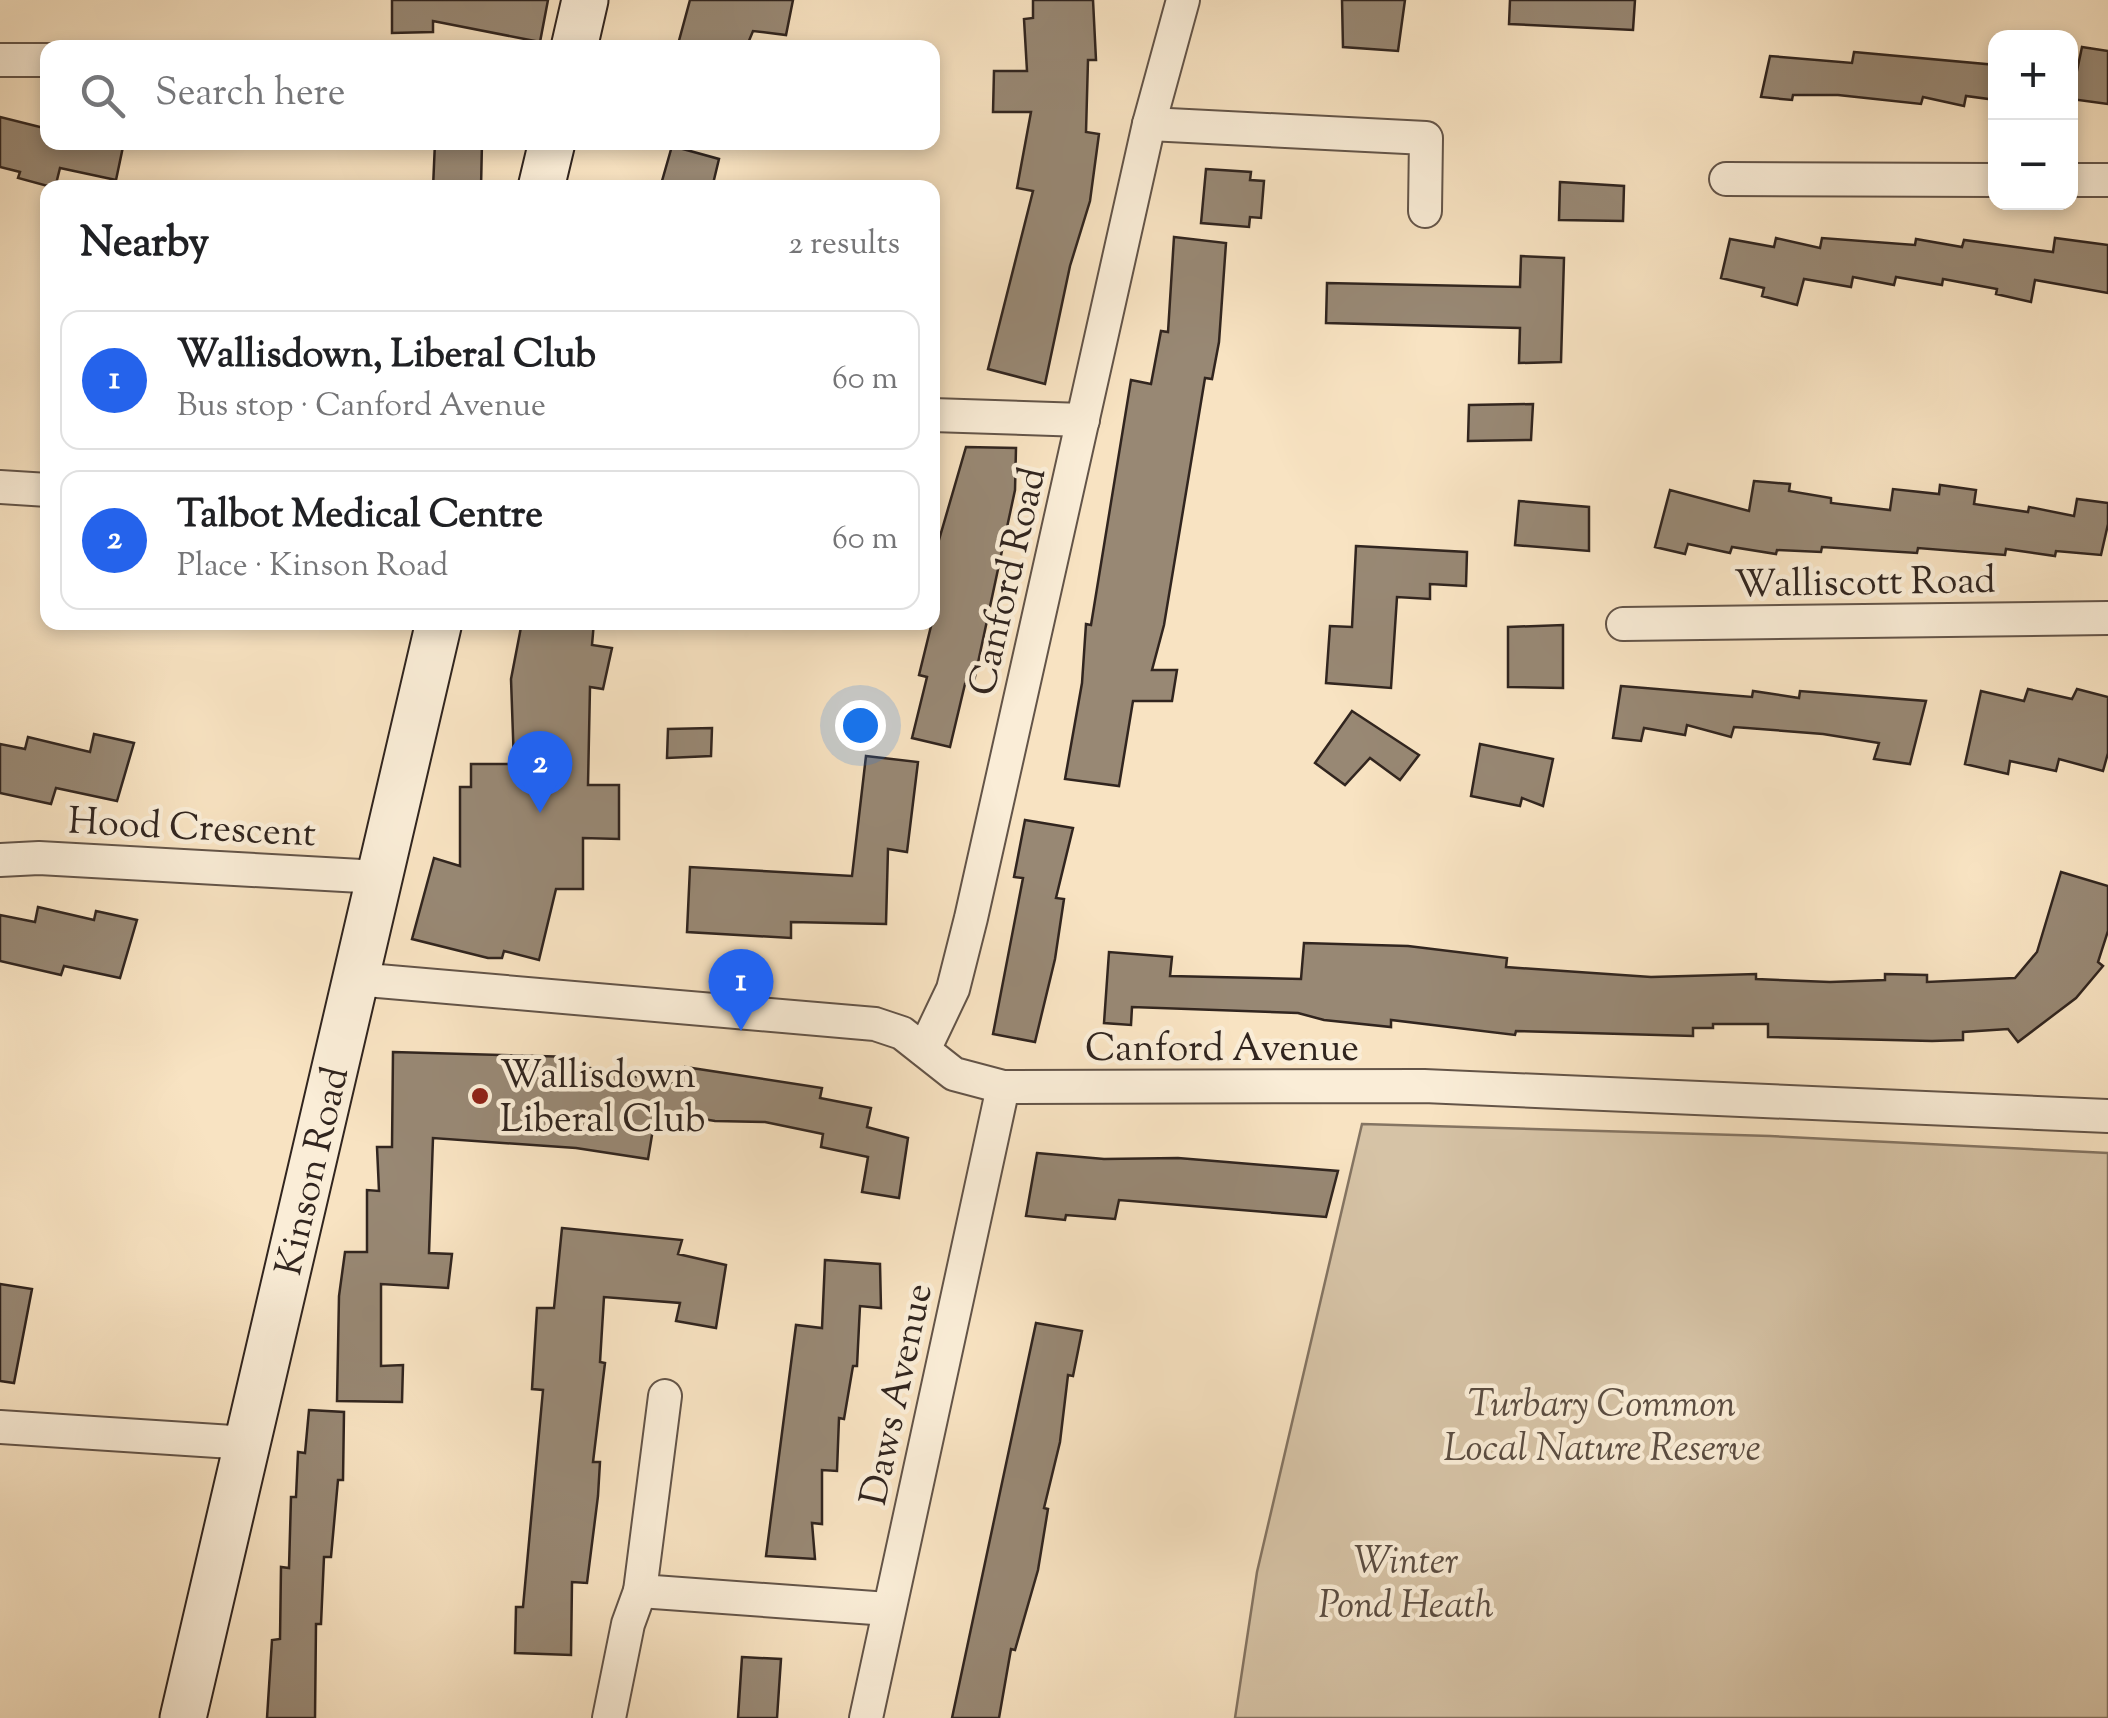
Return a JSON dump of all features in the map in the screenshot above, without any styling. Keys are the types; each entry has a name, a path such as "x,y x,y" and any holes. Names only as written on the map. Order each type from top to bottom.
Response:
{"street":[{"path":"576,40 585,0"},
{"name":"Canford Road","path":"924,1050 953,989 1149,124 1183,0"},
{"path":"0,60 40,60"},
{"path":"1149,124 1426,138 1425,211"},
{"path":"543,180 550,150"},
{"path":"1726,179 1988,180"},
{"path":"2078,180 2108,180"},
{"path":"940,415 1083,420"},
{"path":"0,486 40,489"},
{"name":"Walliscott Road","path":"1623,624 2108,618"},
{"name":"Kinson Road","path":"183,1718 437,630"},
{"name":"Hood Crescent","path":"0,860 39,858 379,877"},
{"name":"Canford Avenue","path":"355,979 876,1024 902,1033 954,1074 1003,1087 1424,1086 2108,1116"},
{"name":"Daws Avenue","path":"866,1718 1003,1087"},
{"path":"609,1718 628,1624 640,1591 665,1396"},
{"path":"0,1427 248,1443"},
{"path":"640,1591 888,1609"}],"green space":[{"name":"Turbary Common Local Nature Reserve","path":"1362,1124 1770,1136 2108,1153 2108,1718 1235,1718 1257,1572"}],"building":[{"path":"392,0 548,0 540,40 433,21 433,32 392,33"},
{"path":"690,0 793,0 786,35 753,31 749,40 679,40"},
{"path":"1033,0 1093,0 1096,60 1088,60 1086,132 1099,134 1090,201 1070,266 1045,384 988,369 1033,191 1017,188 1031,112 993,112 994,71 1027,71 1024,19 1033,18"},
{"path":"1342,0 1405,0 1398,51 1343,47"},
{"path":"1510,0 1635,0 1633,30 1509,24"},
{"path":"2082,47 2108,51 2108,104 2078,100"},
{"path":"1854,52 1988,64 1988,99 1966,96 1964,106 1923,97 1921,104 1838,95 1793,95 1792,100 1761,97 1770,56 1852,63"},
{"path":"0,117 40,127 40,150 122,150 116,180 60,168 57,180 40,180 40,184 18,178 20,172 0,167"},
{"path":"435,150 482,150 481,180 433,180"},
{"path":"671,150 719,159 714,180 662,180"},
{"path":"1206,169 1251,172 1250,180 1264,181 1261,218 1250,217 1249,227 1201,223"},
{"path":"1560,182 1624,186 1623,221 1559,220"},
{"path":"1174,237 1226,243 1219,342 1212,379 1205,378 1164,625 1152,670 1177,670 1172,701 1133,701 1119,786 1065,779 1082,683 1086,624 1091,625 1131,380 1151,384 1161,331 1168,332"},
{"path":"1776,238 1820,248 1822,238 1915,245 1916,239 1962,247 1964,240 2053,252 2055,238 2108,245 2108,293 2035,280 2031,302 1996,294 1997,289 1943,279 1942,285 1896,277 1894,285 1853,277 1851,287 1804,279 1797,305 1762,296 1764,288 1721,278 1730,239 1774,247"},
{"path":"1521,256 1564,258 1561,362 1519,363 1520,328 1326,323 1327,283 1520,287"},
{"path":"1533,404 1531,440 1468,441 1469,405"},
{"path":"966,447 1016,448 1015,490 973,686 965,684 950,747 912,738 927,677 919,675 930,630 940,630 940,536"},
{"path":"1754,481 1790,484 1789,491 1831,498 1831,503 1890,510 1893,489 1939,494 1940,485 1976,490 1974,504 2028,512 2029,507 2074,516 2077,499 2108,503 2108,524 2101,555 2056,551 2055,556 2006,549 2005,555 1918,548 1917,553 1822,547 1821,552 1777,550 1776,554 1732,547 1730,553 1688,544 1685,554 1655,547 1670,490 1749,511"},
{"path":"1519,501 1589,507 1589,551 1515,545"},
{"path":"1356,546 1467,552 1466,586 1430,584 1430,599 1397,597 1391,688 1326,683 1330,626 1352,627"},
{"path":"1563,625 1563,688 1508,687 1508,627"},
{"path":"520,630 593,630 592,645 612,648 603,689 590,687 588,785 619,785 619,839 583,838 583,889 556,889 539,960 504,951 502,958 488,958 412,939 434,858 460,866 460,787 471,787 471,764 514,764 511,679"},
{"path":"1621,686 1752,697 1753,691 1799,698 1800,691 1926,701 1910,764 1874,759 1879,743 1823,734 1734,727 1731,737 1687,725 1685,735 1644,728 1641,741 1613,738"},
{"path":"2028,689 2072,699 2077,689 2108,697 2108,753 2103,771 2059,759 2056,771 2010,761 2008,774 1965,764 1981,691 2024,701"},
{"path":"1352,711 1419,755 1400,780 1370,758 1345,785 1315,763"},
{"path":"712,728 711,756 667,758 668,729"},
{"path":"94,734 134,743 117,801 56,788 51,804 0,793 0,744 25,749 28,737 90,752"},
{"path":"1480,744 1553,759 1543,806 1522,798 1520,806 1471,796"},
{"path":"866,756 918,762 907,852 888,849 886,924 791,922 791,938 687,932 690,867 852,876"},
{"path":"1025,820 1073,828 1056,898 1064,899 1055,959 1035,1042 993,1034 1023,878 1014,877"},
{"path":"2061,872 2108,886 2108,931 2098,962 2103,966 2076,998 2018,1042 2008,1029 1963,1032 1963,1040 1768,1037 1768,1024 1713,1024 1713,1028 1693,1028 1693,1036 1516,1031 1515,1035 1391,1020 1391,1027 1324,1020 1298,1013 1132,1007 1131,1025 1104,1023 1109,952 1172,957 1170,976 1301,979 1304,943 1408,946 1507,958 1506,967 1651,977 1756,974 1756,979 1830,982 1885,980 1885,974 1927,975 1927,982 2015,978 2037,952"},
{"path":"38,907 94,920 96,911 137,920 120,978 64,966 61,975 0,961 0,915 35,922"},
{"path":"393,1052 575,1057 574,1065 681,1085 685,1067 822,1088 820,1098 871,1108 867,1127 908,1138 899,1198 862,1192 868,1157 821,1147 823,1134 765,1122 715,1121 656,1111 648,1159 576,1148 433,1138 429,1253 452,1254 448,1288 381,1284 381,1366 403,1365 402,1402 337,1401 339,1296 345,1252 367,1252 367,1190 379,1191 377,1147 392,1147"},
{"path":"1037,1153 1104,1159 1178,1158 1338,1171 1326,1217 1119,1200 1115,1219 1066,1215 1065,1220 1026,1216"},
{"path":"562,1228 682,1240 678,1254 726,1265 716,1328 676,1321 680,1303 604,1297 600,1362 605,1363 593,1462 600,1462 598,1496 587,1583 572,1582 571,1655 515,1653 516,1607 523,1607 543,1390 532,1389 537,1308 554,1308"},
{"path":"825,1260 880,1264 881,1308 860,1306 857,1366 853,1366 844,1419 839,1418 837,1471 822,1470 822,1524 812,1523 815,1559 766,1556 796,1325 822,1328"},
{"path":"0,1284 32,1289 14,1383 0,1381"},
{"path":"1036,1323 1082,1331 1073,1376 1068,1375 1060,1442 1044,1508 1048,1509 1038,1570 1015,1650 1011,1649 999,1718 952,1718"},
{"path":"309,1410 344,1412 343,1480 338,1480 331,1557 324,1557 321,1624 316,1624 315,1718 267,1718 272,1640 280,1639 281,1567 289,1568 291,1497 296,1497 298,1452 305,1453"},
{"path":"742,1657 781,1659 777,1718 738,1718"}],"place":[{"name":"Talbot Medical Centre","path":"540,813"},
{"name":"Wallisdown, Liberal Club","path":"741,1031"},
{"name":"Wallisdown Liberal Club","path":"480,1096"}],"park label":[{"name":"Winter Pond Heath","path":"1406,1582"}]}
